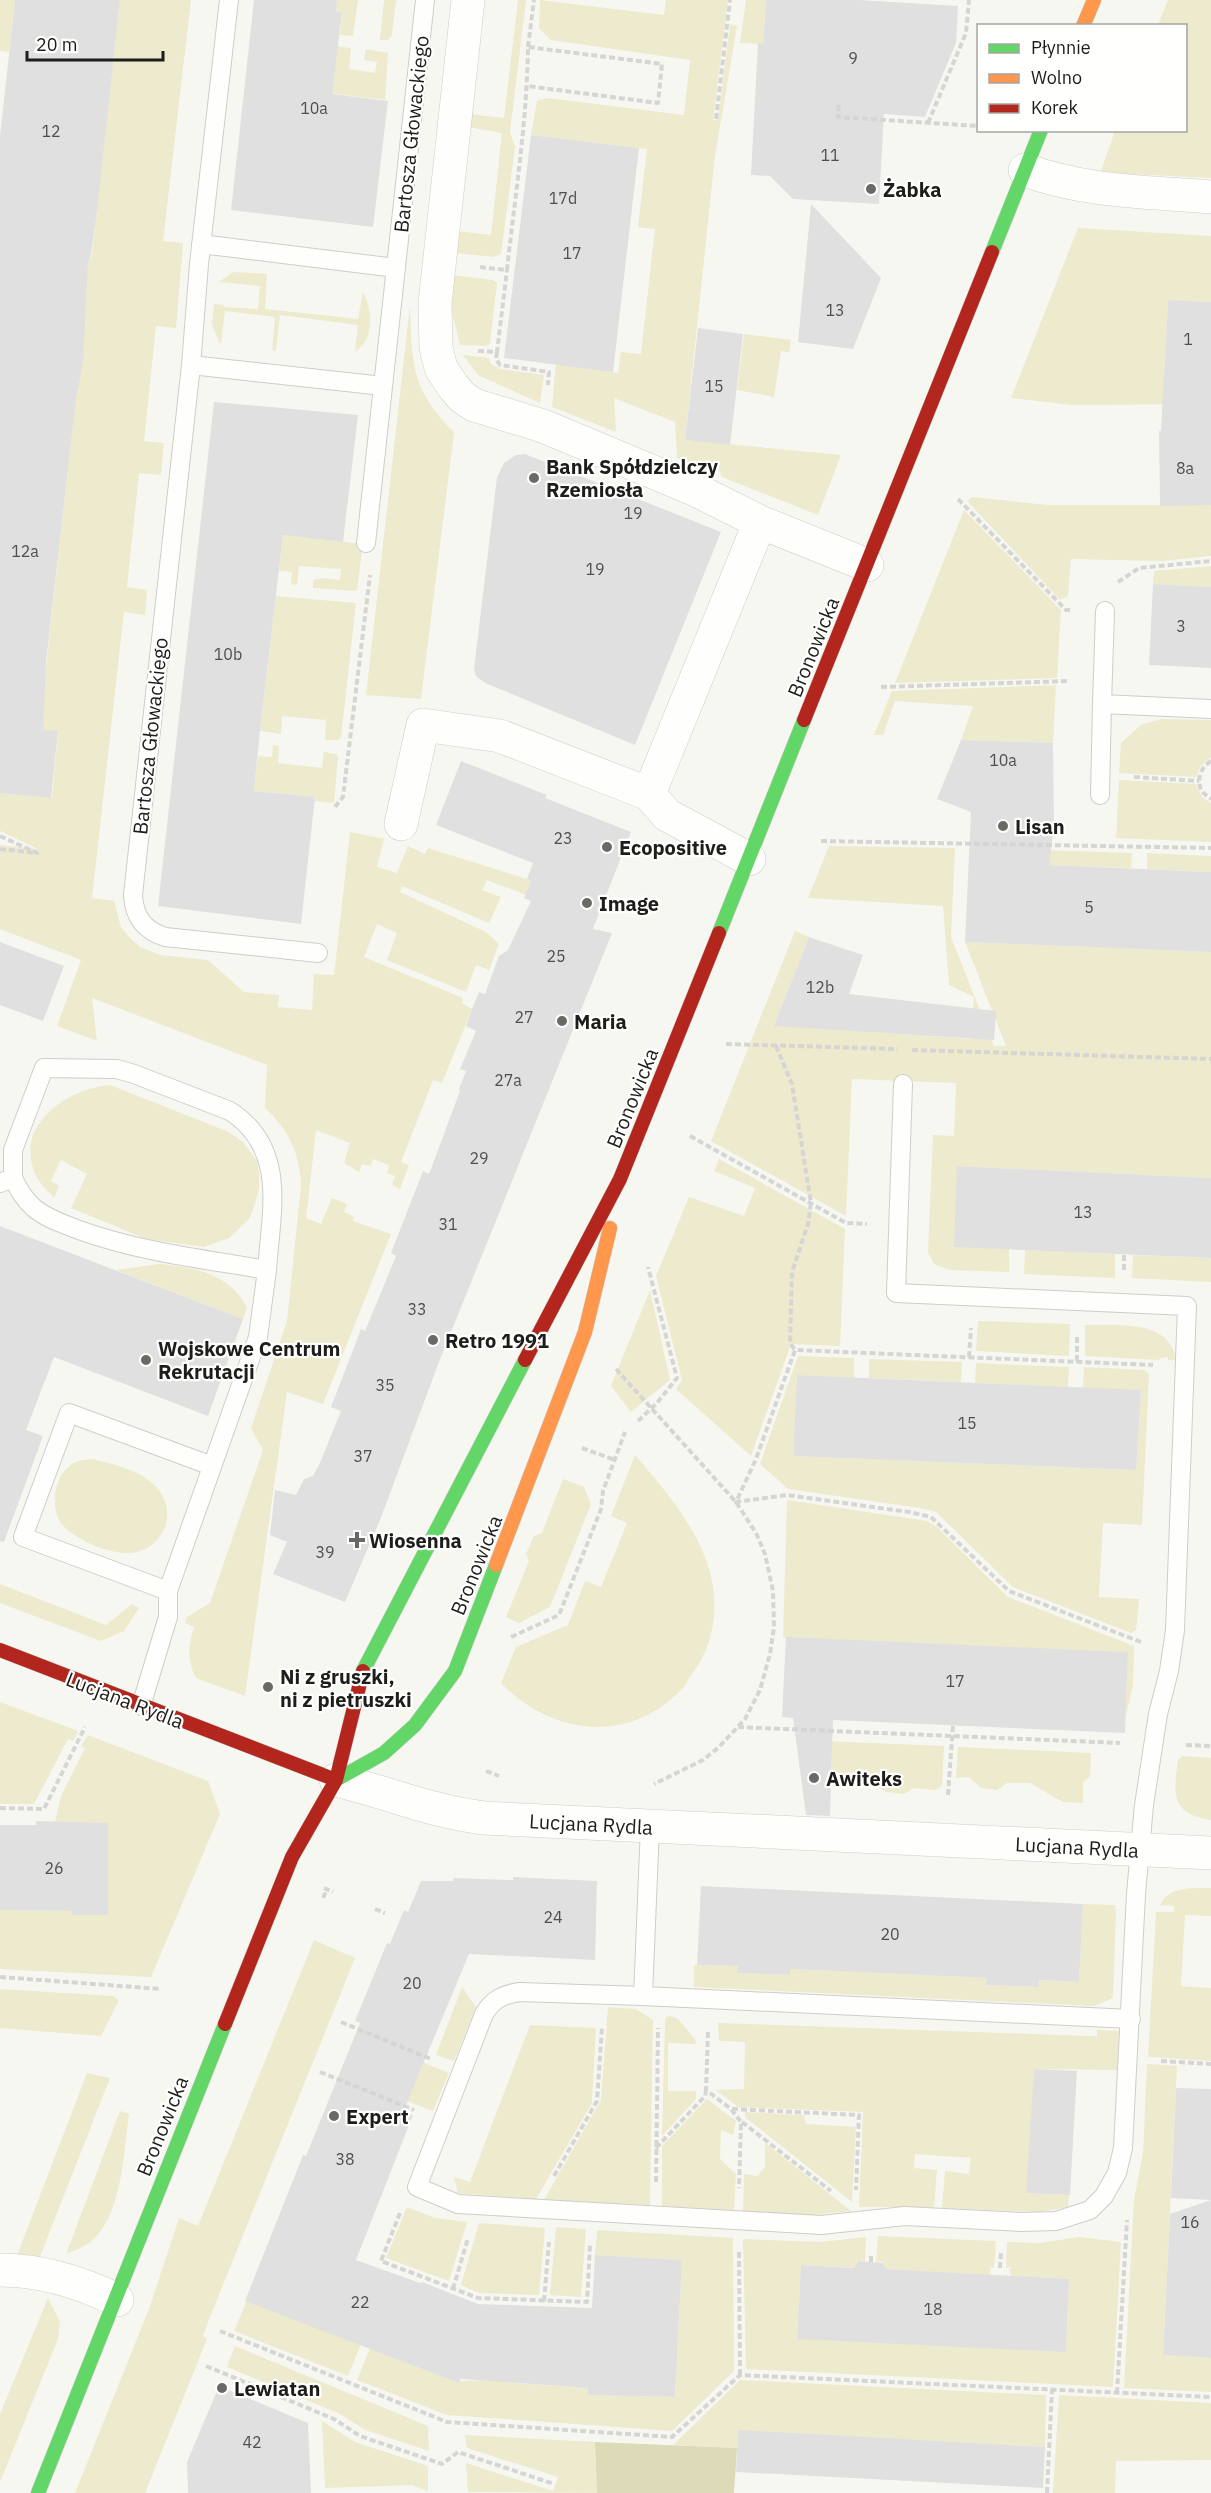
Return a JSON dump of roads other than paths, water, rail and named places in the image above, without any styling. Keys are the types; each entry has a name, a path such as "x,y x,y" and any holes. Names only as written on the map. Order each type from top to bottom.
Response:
{"street":[{"path":"468,0 435,303 436,348 441,368 452,386 474,405 543,426 696,490 760,522 867,565"},
{"path":"1084,24 1094,0"},
{"name":"Bronowicka","path":"38,2493 292,1857 336,1780 367,1662 620,1179 1040,132"},
{"path":"1025,170 1094,189 1211,197"},
{"path":"649,794 760,522"},
{"path":"401,824 423,725 500,736 649,794 667,815 749,859"},
{"name":"Bronowicka","path":"336,1780 384,1753 415,1725 455,1671 585,1332 620,1179"},
{"name":"Lucjana Rydla","path":"0,1650 336,1780 452,1814 484,1818 650,1827 1211,1853"},
{"path":"0,2270 27,2271 66,2280 92,2288 117,2300"}],"lane":[{"name":"Bartosza Głowackiego","path":"229,0 201,244 191,365 133,905 136,915 147,929 165,937 318,953"},
{"name":"Bartosza Głowackiego","path":"366,543 425,0"},
{"path":"201,244 396,268"},
{"path":"191,365 383,386"},
{"path":"1100,795 1105,611"},
{"path":"1102,704 1211,709"},
{"path":"141,1706 168,1617 168,1591 258,1337 267,1270 272,1171 264,1147 256,1134 230,1111 134,1074 109,1068 44,1068 13,1150 7,1180 35,1209 59,1223 109,1241 153,1251 267,1270"},
{"path":"903,1084 896,1293 1187,1306 1172,1654 1153,1743 1140,1851 1131,2019 1121,2161 1117,2173 1104,2196 1090,2210 1071,2218 1041,2222 859,2214 821,2225 655,2216 450,2202 417,2187 484,2014 502,1996 520,1992 1131,2019"},
{"path":"168,1591 23,1537 69,1413 212,1466"},
{"path":"650,1827 651,1997"}],"place":[{"name":"Żabka","path":"871,189"},
{"name":"Bank Spółdzielczy Rzemiosła","path":"534,478"},
{"name":"Lisan","path":"1003,826"},
{"name":"Ecopositive","path":"607,847"},
{"name":"Image","path":"587,903"},
{"name":"Maria","path":"562,1021"},
{"name":"Retro 1991","path":"433,1340"},
{"name":"Wojskowe Centrum Rekrutacji","path":"146,1360"},
{"name":"Wiosenna","path":"357,1540"},
{"name":"Ni z gruszki, ni z pietruszki","path":"268,1687"},
{"name":"Awiteks","path":"814,1778"},
{"name":"Expert","path":"334,2116"},
{"name":"Lewiatan","path":"222,2388"}]}
